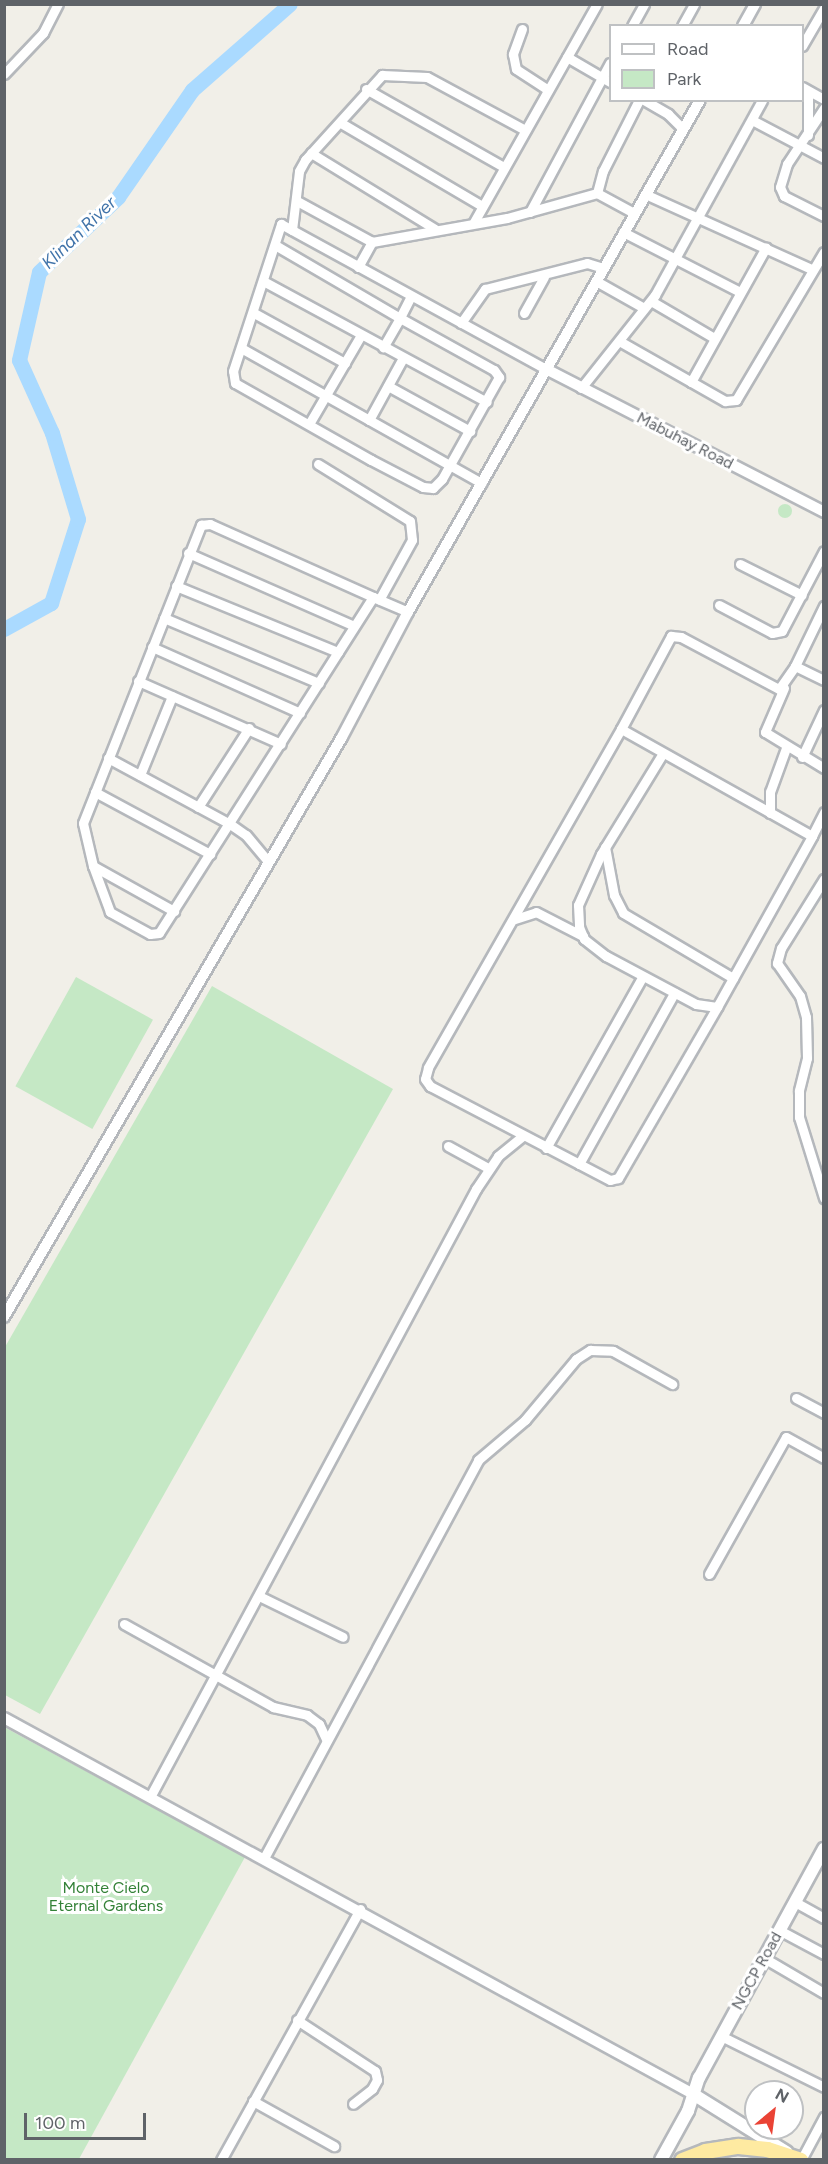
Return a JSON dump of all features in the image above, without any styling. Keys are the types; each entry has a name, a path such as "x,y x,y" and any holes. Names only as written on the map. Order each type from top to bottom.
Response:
{"highway":[{"path":"682,2160 705,2151 738,2146 797,2158"}],"main road":[{"name":"NGCP Road","path":"661,2160 721,2036 824,1849"},
{"path":"693,2094 797,2158"}],"street":[{"path":"4,74 43,33 58,4"},
{"path":"474,222 597,4"},
{"path":"633,24 644,4"},
{"path":"683,24 694,4"},
{"path":"744,24 755,4"},
{"path":"804,43 824,8"},
{"path":"522,29 513,54 516,69 548,90"},
{"path":"530,212 607,79 567,57"},
{"path":"292,230 301,166 341,123 377,77 390,73 427,77 525,129"},
{"path":"366,89 504,167"},
{"path":"806,89 824,99"},
{"path":"806,89 808,135"},
{"path":"597,193 603,171 638,102"},
{"path":"647,102 668,114 683,129"},
{"path":"4,1317 342,737 408,612 699,102"},
{"path":"581,388 605,355 621,342 647,304 699,217 761,102"},
{"path":"824,108 784,172 782,192 824,216"},
{"path":"668,114 690,116"},
{"path":"752,120 824,158"},
{"path":"341,123 482,206"},
{"path":"311,153 435,230"},
{"path":"297,201 372,242 530,212 597,193 634,213"},
{"path":"645,194 813,270"},
{"path":"275,246 494,370 498,377 470,431 437,484 428,489 235,383 233,371 265,282 281,224 546,369"},
{"path":"623,232 740,292"},
{"path":"358,267 372,242"},
{"path":"691,382 766,247"},
{"path":"621,342 725,400 736,400 824,252"},
{"path":"461,323 485,289 544,277 587,263 603,268"},
{"path":"524,313 544,277"},
{"path":"596,281 714,338"},
{"path":"265,282 486,402"},
{"path":"383,347 411,296"},
{"path":"254,313 345,363"},
{"path":"309,424 361,335"},
{"path":"241,348 482,483"},
{"path":"369,420 404,358"},
{"name":"Mabuhay Road","path":"546,369 824,512"},
{"path":"388,386 470,431"},
{"path":"318,464 410,521 412,540 376,598 354,626 159,933 150,934 108,910 93,866 83,823 197,529 210,524 376,598 408,612"},
{"path":"719,605 778,633 787,624 824,551"},
{"path":"188,553 354,626"},
{"path":"740,564 802,595"},
{"path":"176,586 338,652"},
{"path":"824,606 765,732 786,748 824,768"},
{"path":"164,618 319,683"},
{"path":"784,688 775,687 681,637 671,636 425,1079 440,1093 546,1148 610,1180 618,1178 717,1007 824,812"},
{"path":"152,647 300,713"},
{"path":"795,666 824,680"},
{"path":"138,681 281,744"},
{"path":"140,775 172,696"},
{"path":"802,757 824,710"},
{"path":"814,732 824,727"},
{"path":"198,807 249,728"},
{"path":"621,729 812,836"},
{"path":"770,813 770,792 786,748"},
{"path":"583,936 578,905 605,847 663,753"},
{"path":"108,758 230,824 246,835 268,861"},
{"path":"95,792 210,854"},
{"path":"605,847 614,895 623,913 733,978"},
{"path":"93,866 174,910"},
{"path":"824,879 781,948 777,963 800,996 806,1017 807,1058 798,1091 799,1116 824,1198"},
{"path":"514,919 536,912 583,936 591,946 674,993 696,1004 717,1007"},
{"path":"546,1148 643,976"},
{"path":"579,1164 674,993"},
{"path":"150,1797 488,1168 523,1136"},
{"path":"448,1146 488,1168"},
{"path":"264,1858 478,1460 525,1420 576,1359 590,1350 613,1351 672,1384"},
{"path":"796,1398 824,1413"},
{"path":"709,1574 786,1437 824,1458"},
{"path":"259,1596 343,1637"},
{"path":"124,1624 273,1707 307,1715 319,1724 326,1739"},
{"path":"4,1718 360,1909 693,2094"},
{"path":"795,1902 824,1918"},
{"path":"221,2160 360,1909"},
{"path":"779,1930 824,1954"},
{"path":"764,1958 824,1993"},
{"path":"297,2020 375,2071 377,2080 372,2089 353,2104"},
{"path":"721,2036 824,2086"},
{"path":"253,2101 334,2146"},
{"path":"797,2158 824,2117"}],"green space":[{"path":"782,504 788,504 792,511 788,518 782,518 778,514 778,508"},
{"path":"76,977 153,1020 92,1129 15,1086"},
{"path":"212,986 393,1089 40,1714 5,1695 5,1347"},
{"name":"Monte Cielo Eternal Gardens","path":"4,1727 245,1857 79,2159 5,2159"}],"waterway":[{"name":"Klinan River","path":"4,629 51,603 78,519 52,433 19,360 39,272 118,197 192,90 290,4"}]}
